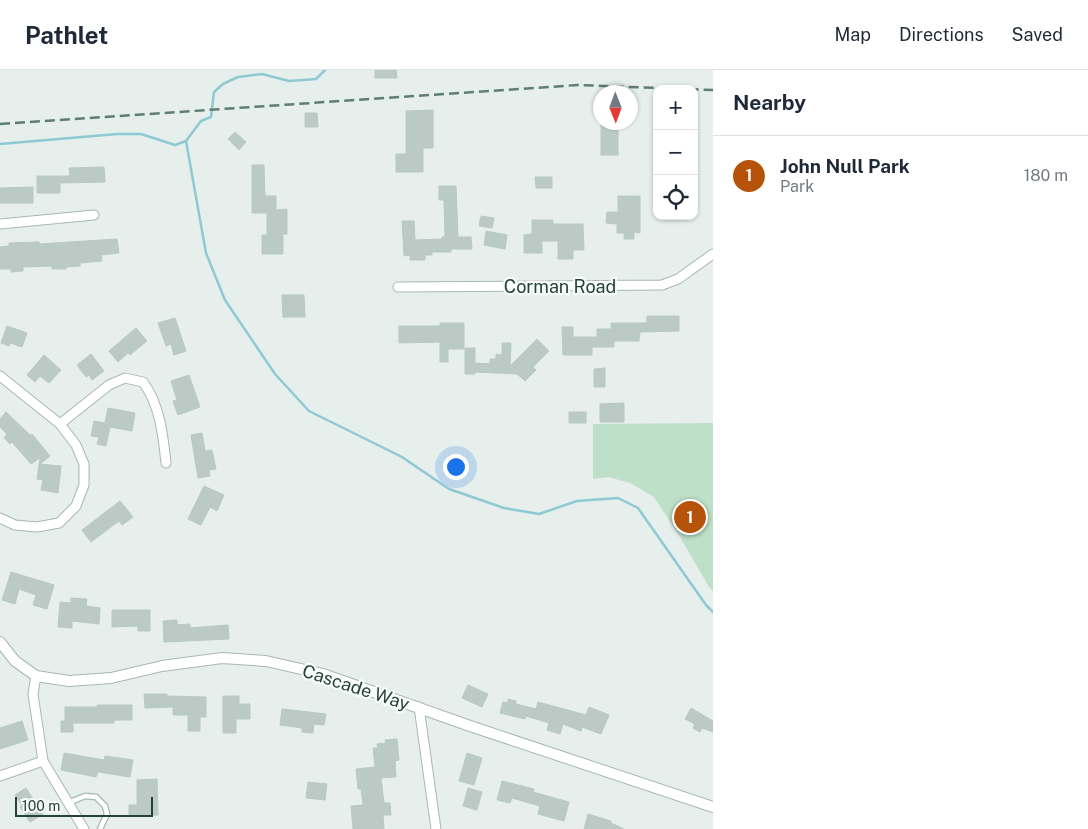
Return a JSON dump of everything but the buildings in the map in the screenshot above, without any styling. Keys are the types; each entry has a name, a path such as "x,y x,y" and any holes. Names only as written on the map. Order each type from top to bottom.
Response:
{"street":[{"path":"0,224 94,215"},
{"name":"Corman Road","path":"398,287 662,285 678,279 713,254"},
{"path":"0,376 60,424 76,445 84,464 84,485 76,506 59,523 37,527 15,524 0,518"},
{"path":"60,424 109,386 125,378 143,382 150,392 162,428 166,463"},
{"name":"Cascade Way","path":"0,642 16,661 36,676 69,681 111,678 162,666 222,658 266,661 324,674 470,726 713,807"},
{"path":"36,676 33,694 43,760 84,829"},
{"path":"419,707 436,829"},
{"path":"0,776 43,760"}],"lane":[{"path":"68,803 85,796 96,798 105,806 107,814 100,829"}],"green space":[{"path":"713,423 713,591 654,497 630,483 608,477 593,479 593,424"}],"waterway":[{"path":"0,144 117,134 141,134 175,145 186,141 201,121 211,117 214,92 223,84 238,77 262,74 289,81 316,79 325,70"},
{"path":"186,141 206,253 225,300 275,374 309,411 402,457 449,489 504,508 539,514 577,501 618,498 638,508 706,605 713,612"}],"railway":[{"path":"0,124 578,85 713,90"}],"place":[{"name":"John Null Park","path":"690,517"}]}
